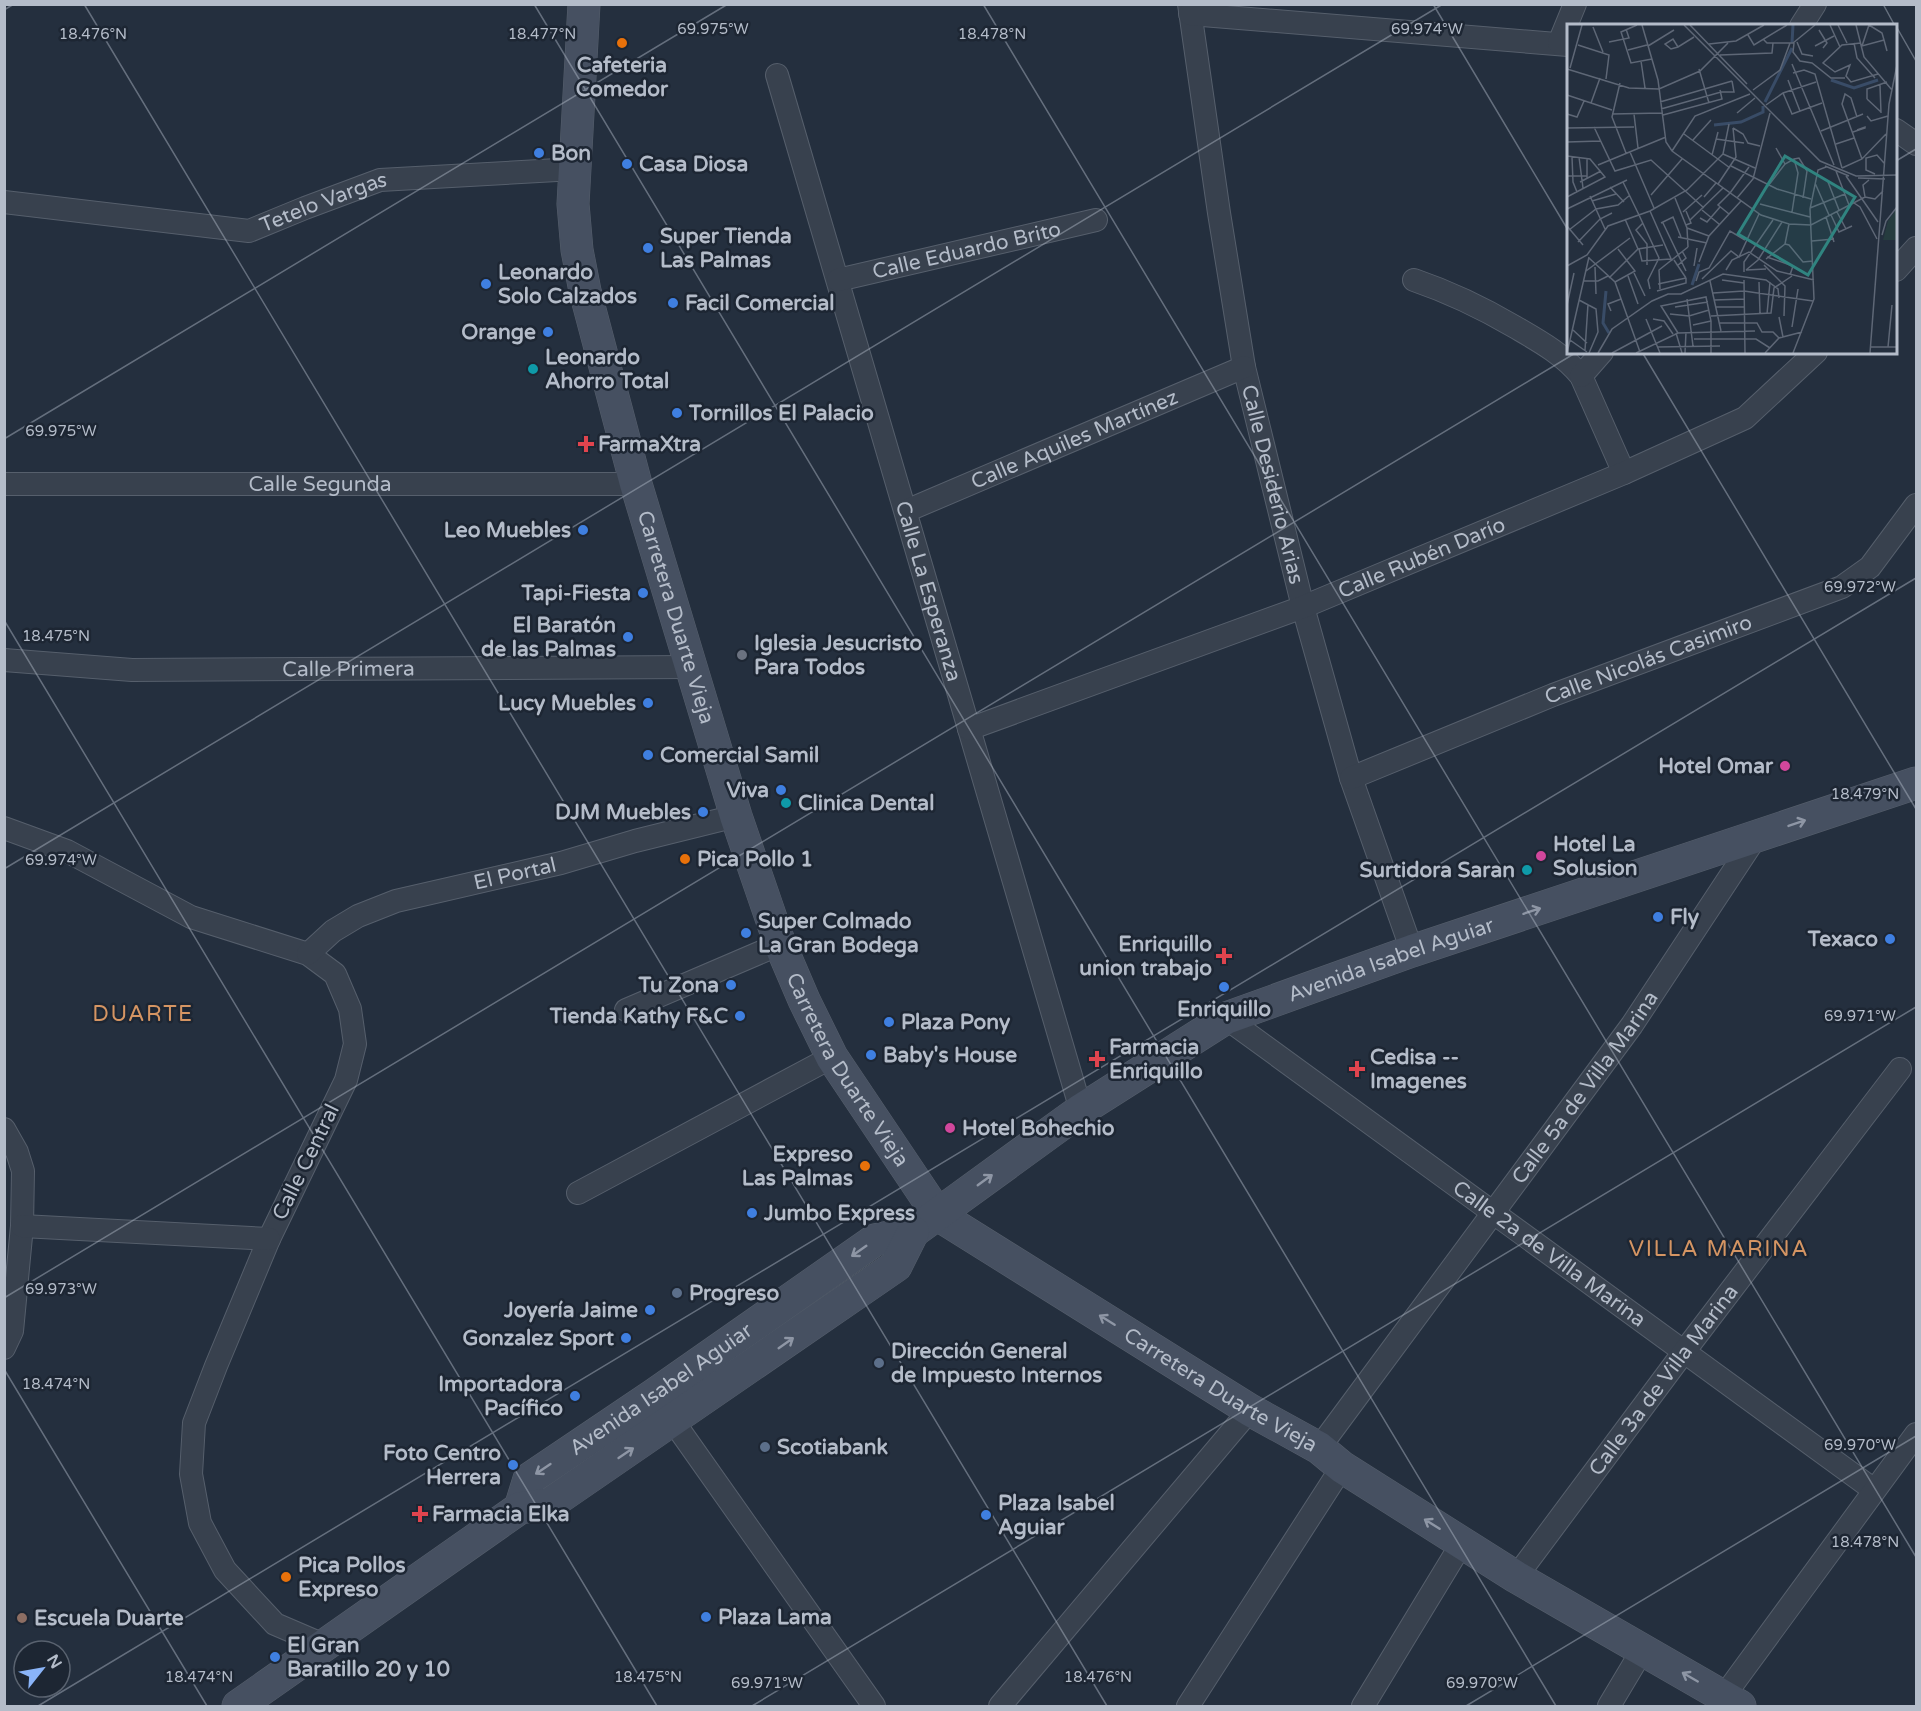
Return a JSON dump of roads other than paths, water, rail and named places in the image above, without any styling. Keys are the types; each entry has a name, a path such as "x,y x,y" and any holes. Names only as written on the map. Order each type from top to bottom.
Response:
{"main road":[{"name":"Carretera Duarte Vieja","path":"584,4 573,204 577,250 585,291 636,484 736,816 780,944 832,1057 925,1223 1250,1410 1331,1458 1516,1577 1732,1701"},
{"name":"Avenida Isabel Aguiar","path":"520,1508 529,1479 875,1240 925,1223 1081,1110 1226,1018 1412,951 1917,783"},
{"name":"Avenida Isabel Aguiar","path":"238,1707 520,1508 550,1504 896,1266 925,1223"},
{"path":"655,1394 673,1421"}],"street":[{"path":"1570,24 1575,4"},
{"path":"1802,24 1815,4"},
{"path":"1189,9 1564,44"},
{"name":"Calle Desiderio Arias","path":"1189,9 1244,367 1303,607 1351,778 1412,951"},
{"name":"Calle La Esperanza","path":"777,75 1081,1110"},
{"path":"1897,131 1917,144"},
{"name":"Tetelo Vargas","path":"4,202 249,231 380,180 575,168"},
{"name":"Calle Eduardo Brito","path":"838,280 1095,220"},
{"path":"1897,269 1917,248"},
{"path":"1414,280 1469,301 1543,343 1570,363 1581,376 1624,473"},
{"path":"1581,376 1600,354"},
{"name":"Calle Rubén Darío","path":"969,729 1303,607 1624,473 1745,418 1814,354"},
{"name":"Calle Aquiles Martínez","path":"906,511 1244,367"},
{"name":"Calle Segunda","path":"4,484 636,484"},
{"name":"Calle Nicolás Casimiro","path":"1351,778 1553,696 1842,587 1870,567 1917,505"},
{"name":"Calle Primera","path":"4,660 132,670 692,668"},
{"name":"El Portal","path":"308,954 333,931 358,916 396,901 561,863 635,841 736,816"},
{"name":"Calle Central","path":"4,828 67,851 191,916 308,954 335,974 350,1009 355,1044 346,1080 269,1239 194,1423 191,1474 200,1523 225,1570 275,1623 324,1645"},
{"name":"Calle 5a de Villa Marina","path":"1188,1707 1331,1458 1494,1213 1632,1025 1756,837"},
{"path":"626,1010 780,944"},
{"name":"Calle 2a de Villa Marina","path":"1226,1018 1874,1490"},
{"path":"578,1193 832,1057"},
{"name":"Calle 3a de Villa Marina","path":"1516,1577 1683,1353 1900,1069"},
{"path":"4,1129 17,1152 23,1171 22,1226 12,1331 4,1348"},
{"path":"22,1226 269,1239"},
{"path":"1000,1707 1250,1410"},
{"path":"673,1421 874,1707"},
{"path":"1732,1701 1874,1490 1917,1434"},
{"path":"1364,1707 1462,1543"},
{"path":"1609,1707 1643,1649"}],"place":[{"name":"Cafeteria Comedor","path":"622,43"},
{"name":"Bon","path":"539,153"},
{"name":"Casa Diosa","path":"627,164"},
{"name":"Super Tienda Las Palmas","path":"648,248"},
{"name":"Leonardo Solo Calzados","path":"486,284"},
{"name":"Facil Comercial","path":"673,303"},
{"name":"Orange","path":"548,332"},
{"name":"Leonardo Ahorro Total","path":"533,369"},
{"name":"Tornillos El Palacio","path":"677,413"},
{"name":"FarmaXtra","path":"586,444"},
{"name":"Leo Muebles","path":"583,530"},
{"name":"Tapi-Fiesta","path":"643,593"},
{"name":"El Baratón de las Palmas","path":"628,637"},
{"name":"Iglesia Jesucristo Para Todos","path":"742,655"},
{"name":"Lucy Muebles","path":"648,703"},
{"name":"Comercial Samil","path":"648,755"},
{"name":"Hotel Omar","path":"1785,766"},
{"name":"Viva","path":"781,790"},
{"name":"Clinica Dental","path":"786,803"},
{"name":"DJM Muebles","path":"703,812"},
{"name":"Hotel La Solusion","path":"1541,856"},
{"name":"Pica Pollo 1","path":"685,859"},
{"name":"Surtidora Saran","path":"1527,870"},
{"name":"Fly","path":"1658,917"},
{"name":"Super Colmado La Gran Bodega","path":"746,933"},
{"name":"Texaco","path":"1890,939"},
{"name":"Enriquillo union trabajo","path":"1224,956"},
{"name":"Tu Zona","path":"731,985"},
{"name":"Enriquillo","path":"1224,987"},
{"name":"Tienda Kathy F&C","path":"740,1016"},
{"name":"Plaza Pony","path":"889,1022"},
{"name":"Baby's House","path":"871,1055"},
{"name":"Farmacia Enriquillo","path":"1097,1059"},
{"name":"Cedisa -- Imagenes","path":"1357,1069"},
{"name":"Hotel Bohechio","path":"950,1128"},
{"name":"Expreso Las Palmas","path":"865,1166"},
{"name":"Jumbo Express","path":"752,1213"},
{"name":"Progreso","path":"677,1293"},
{"name":"Joyería Jaime","path":"650,1310"},
{"name":"Gonzalez Sport","path":"626,1338"},
{"name":"Dirección General de Impuesto Internos","path":"879,1363"},
{"name":"Importadora Pacífico","path":"575,1396"},
{"name":"Scotiabank","path":"765,1447"},
{"name":"Foto Centro Herrera","path":"513,1465"},
{"name":"Farmacia Elka","path":"420,1514"},
{"name":"Plaza Isabel Aguiar","path":"986,1515"},
{"name":"Pica Pollos Expreso","path":"286,1577"},
{"name":"Plaza Lama","path":"706,1617"},
{"name":"Escuela Duarte","path":"22,1618"},
{"name":"El Gran Baratillo 20 y 10","path":"275,1657"}],"district":[{"name":"DUARTE","path":"143,1014"},
{"name":"VILLA MARINA","path":"1719,1249"}]}
